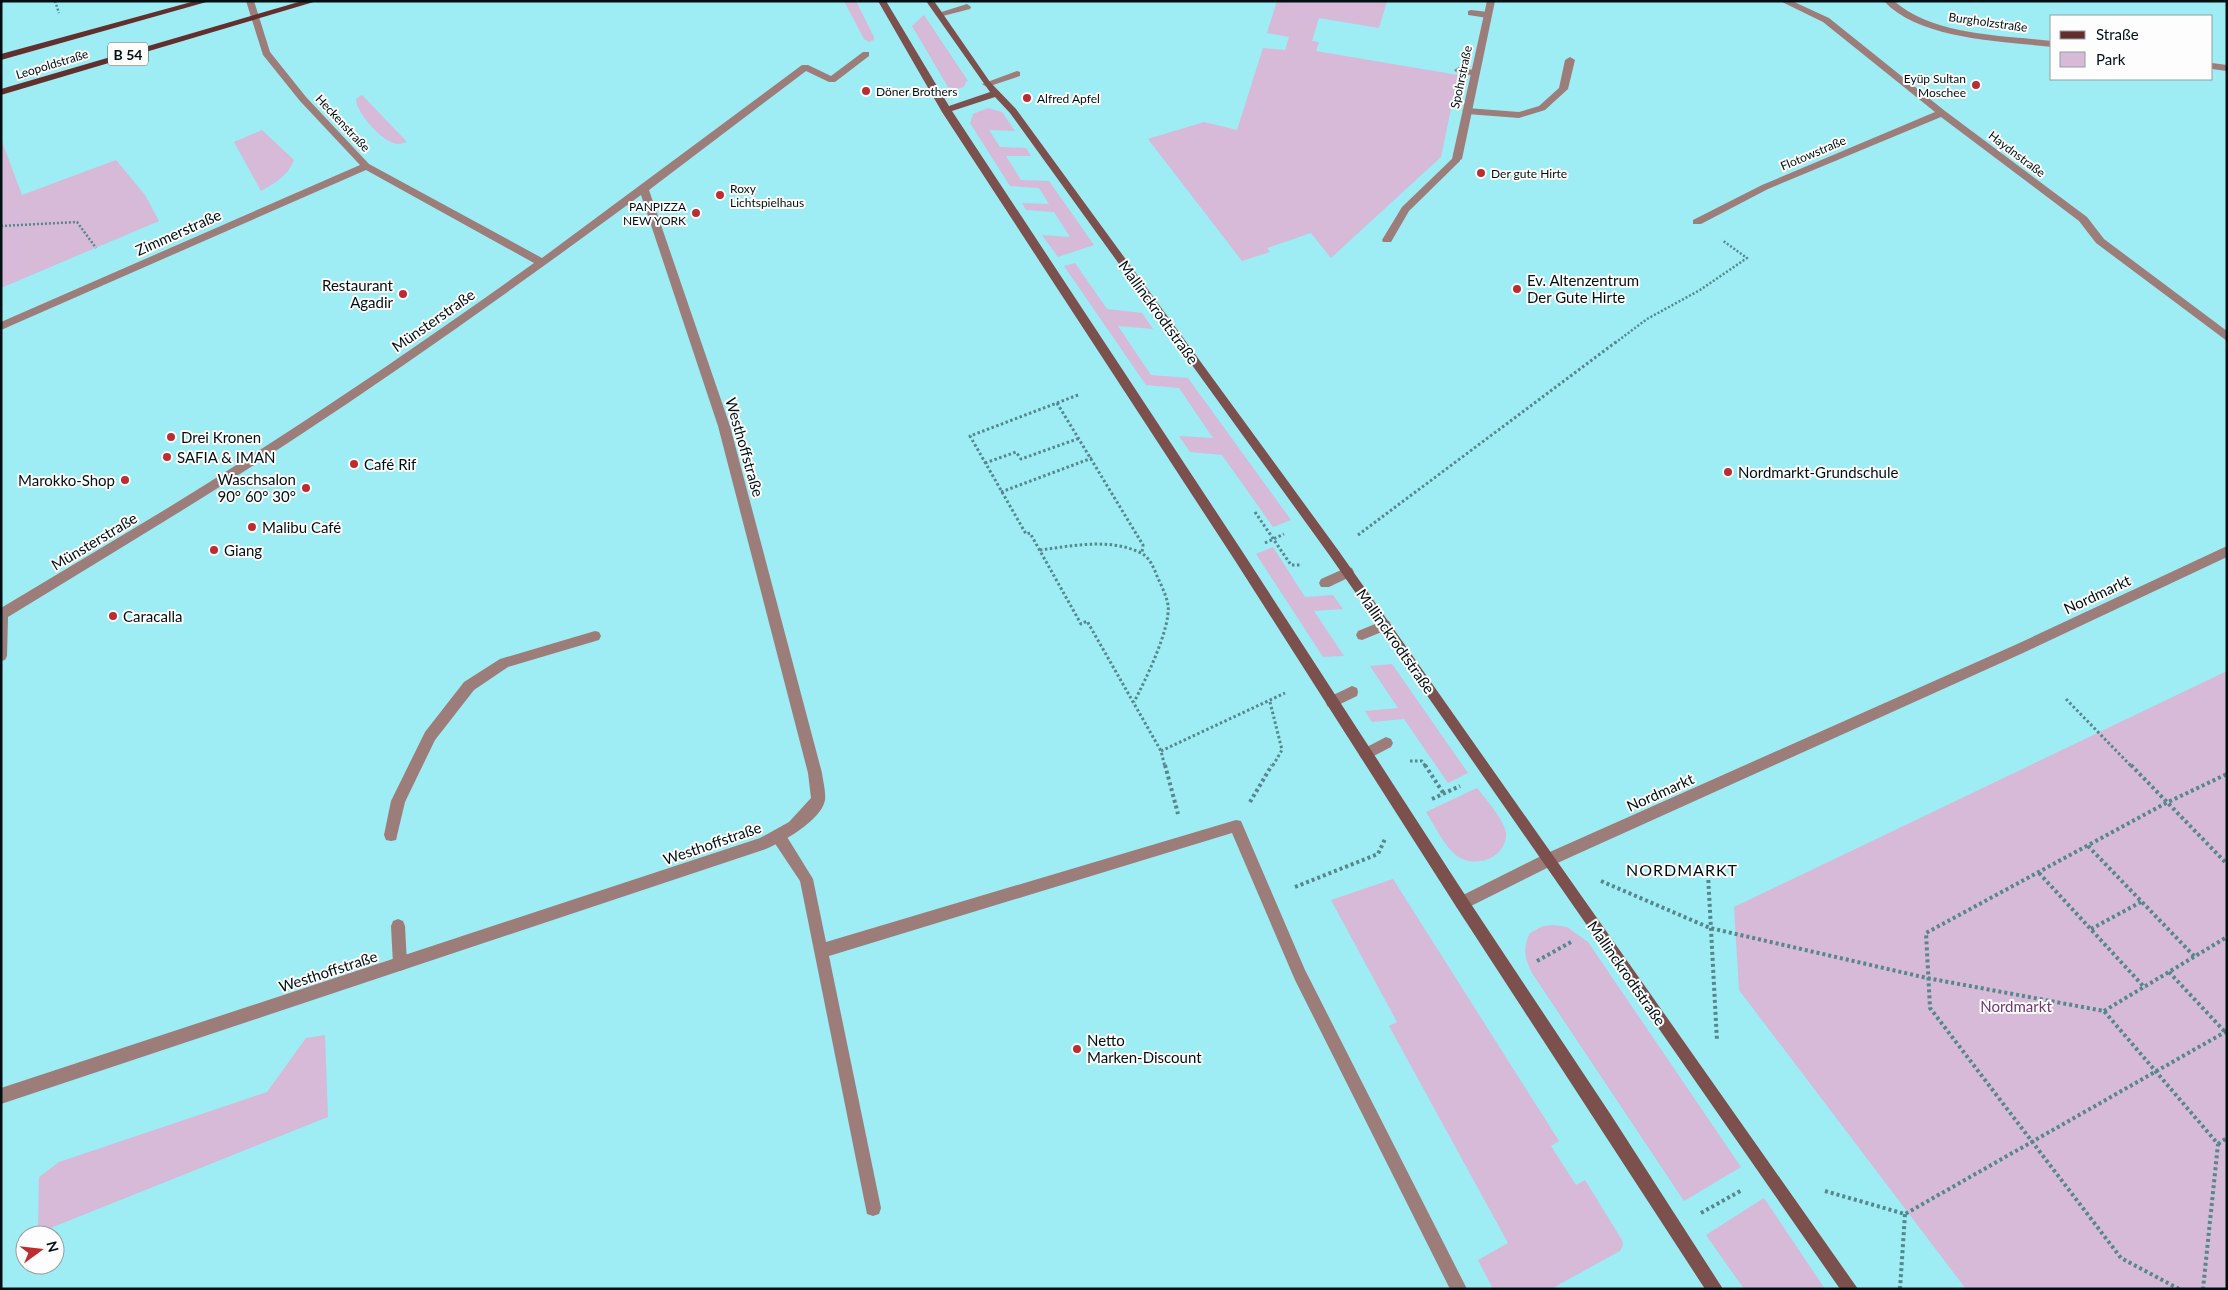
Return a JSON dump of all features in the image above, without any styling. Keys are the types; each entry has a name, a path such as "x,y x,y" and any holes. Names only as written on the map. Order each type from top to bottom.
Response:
{"main road":[{"name":"Leopoldstraße","path":"1,57 206,1"},
{"name":"Leopoldstraße","path":"1,92 256,16 313,1"},
{"path":"882,1 946,110 1715,1289"},
{"name":"Mallinckrodtstraße","path":"930,1 987,84 1013,111 1348,572 1850,1289"},
{"path":"946,110 995,94"}],"street":[{"name":"Heckenstraße","path":"250,1 266,53 303,98 366,166 543,262"},
{"name":"Spohrstraße","path":"1387,240 1405,210 1457,159 1490,1"},
{"name":"Haydnstraße","path":"1784,1 1826,20 1942,113 2084,219 2100,241 2227,337"},
{"name":"Burgholzstraße","path":"1888,1 1895,10 1916,21 1943,28 2050,44"},
{"path":"939,14 967,7"},
{"path":"1471,13 1488,15"},
{"name":"Münsterstraße","path":"2,614 214,485 337,404 644,190 805,67 832,80 866,54"},
{"path":"1467,110 1519,116 1542,108 1563,89 1570,60"},
{"path":"2213,66 2227,68"},
{"path":"1458,70 1475,73"},
{"path":"987,84 1017,74"},
{"name":"Flotowstraße","path":"1697,222 1765,187 1942,113"},
{"name":"Zimmerstraße","path":"1,326 366,166"},
{"name":"Westhoffstraße","path":"1,1096 779,837 802,822 818,800 816,773 724,426 644,190"},
{"name":"Nordmarkt","path":"1462,903 1548,860 2019,649 2227,551"},
{"path":"1325,583 1348,572"},
{"path":"1,656 2,614"},
{"path":"1362,636 1385,625"},
{"path":"392,835 398,802 430,736 468,686 504,663 595,636"},
{"path":"1332,702 1352,692"},
{"path":"1366,754 1386,743"},
{"path":"820,951 1236,826 1300,975 1459,1289"},
{"path":"779,837 806,879 873,1208"},
{"path":"398,926 400,964"}],"path":[{"path":"1,226 77,222 96,248"},
{"path":"1353,539 1647,319 1700,290 1747,258 1697,222"},
{"path":"1078,395 970,436 1026,534 1030,533 1081,624 1088,621 1161,751 1185,841"},
{"path":"1057,403 1080,438 1143,545 1142,552"},
{"path":"985,463 1016,452 1020,459 1080,438"},
{"path":"1001,492 1092,458"},
{"path":"1260,545 1289,532"},
{"path":"1040,550 1106,545 1142,552 1152,565 1163,589 1168,608 1163,631 1144,686 1134,702"},
{"path":"1161,751 1270,702 1285,693"},
{"path":"2066,699 2227,864"},
{"path":"1236,826 1282,750 1270,702"},
{"path":"2179,1289 2121,1258 2030,1142 1930,1008 1926,933 2166,803 2227,774"},
{"path":"1429,801 1465,783"},
{"path":"1266,896 1378,854 1384,842"},
{"path":"2088,846 2195,957"},
{"path":"2039,873 2145,988"},
{"path":"1708,874 1717,1042"},
{"path":"1600,881 1710,928 1927,978 2104,1011 2218,1144 2203,1289"},
{"path":"2091,929 2141,902"},
{"path":"2104,1011 2227,937"},
{"path":"1529,966 1574,941"},
{"path":"1825,1191 1905,1214 2226,1032 2169,972"},
{"path":"2218,1144 2227,1138"},
{"path":"1694,1217 1745,1188"},
{"path":"1900,1289 1905,1214"}],"green space":[{"path":"844,1 856,1 874,40 869,42 864,39"},
{"path":"1277,1 1387,1 1379,28 1319,18 1312,41 1319,42 1316,51 1458,75 1441,157 1331,258 1311,233 1267,248 1270,252 1242,261 1148,139 1204,122 1237,130 1263,48 1285,50 1289,37 1267,33"},
{"path":"924,15 968,81 964,87 957,89 948,87 912,26"},
{"path":"362,95 407,142 393,143 375,130 364,117 357,104 356,99"},
{"path":"988,108 1002,112 1015,131 989,130 1000,147 1026,148 1031,156 1006,156 1021,180 1049,181 1094,245 1058,257 1042,235 1070,237 1054,212 1026,210 1022,203 1049,204 1039,188 1010,186 970,123 973,114"},
{"path":"262,130 294,160 285,175 261,191 234,142"},
{"path":"1,139 22,195 116,160 145,195 159,221 1,288"},
{"path":"1075,263 1107,309 1142,313 1153,329 1118,326 1151,375 1188,378 1291,520 1273,527 1222,455 1190,452 1179,436 1213,438 1179,388 1146,385 1064,266"},
{"path":"1273,547 1305,597 1333,595 1343,609 1314,611 1344,656 1323,657 1256,554"},
{"path":"1392,664 1468,773 1448,783 1404,719 1372,722 1365,711 1398,708 1370,666"},
{"name":"Nordmarkt","path":"2227,671 2227,1289 1966,1289 1739,990 1734,907"},
{"path":"1477,788 1498,816 1506,833 1505,842 1496,855 1481,861 1472,861 1464,860 1452,852 1426,812"},
{"path":"1393,879 1559,1141 1551,1146 1576,1185 1585,1180 1622,1240 1623,1245 1620,1251 1551,1289 1493,1289 1478,1260 1508,1243 1389,1026 1397,1022 1331,900"},
{"path":"1543,926 1567,927 1588,942 1741,1167 1684,1201 1532,973 1525,953 1530,933"},
{"path":"325,1035 328,1117 58,1225 38,1225 39,1177 59,1162 267,1092 306,1038"},
{"path":"1764,1198 1825,1289 1744,1289 1706,1235"}],"place":[{"name":"Eyüp Sultan Moschee","path":"1976,85"},
{"name":"Döner Brothers","path":"866,91"},
{"name":"Alfred Apfel","path":"1027,98"},
{"name":"Der gute Hirte","path":"1481,173"},
{"name":"Roxy Lichtspielhaus","path":"720,195"},
{"name":"PANPIZZA NEW YORK","path":"696,213"},
{"name":"Ev. Altenzentrum Der Gute Hirte","path":"1517,289"},
{"name":"Restaurant Agadir","path":"403,294"},
{"name":"Drei Kronen","path":"171,437"},
{"name":"SAFIA & IMAN","path":"167,457"},
{"name":"Café Rif","path":"354,464"},
{"name":"Nordmarkt-Grundschule","path":"1728,472"},
{"name":"Marokko-Shop","path":"125,480"},
{"name":"Waschsalon 90° 60° 30°","path":"306,488"},
{"name":"Malibu Café","path":"252,527"},
{"name":"Giang","path":"214,550"},
{"name":"Caracalla","path":"113,616"},
{"name":"Netto Marken-Discount","path":"1077,1049"}],"district":[{"name":"NORDMARKT","path":"1682,869"}]}
